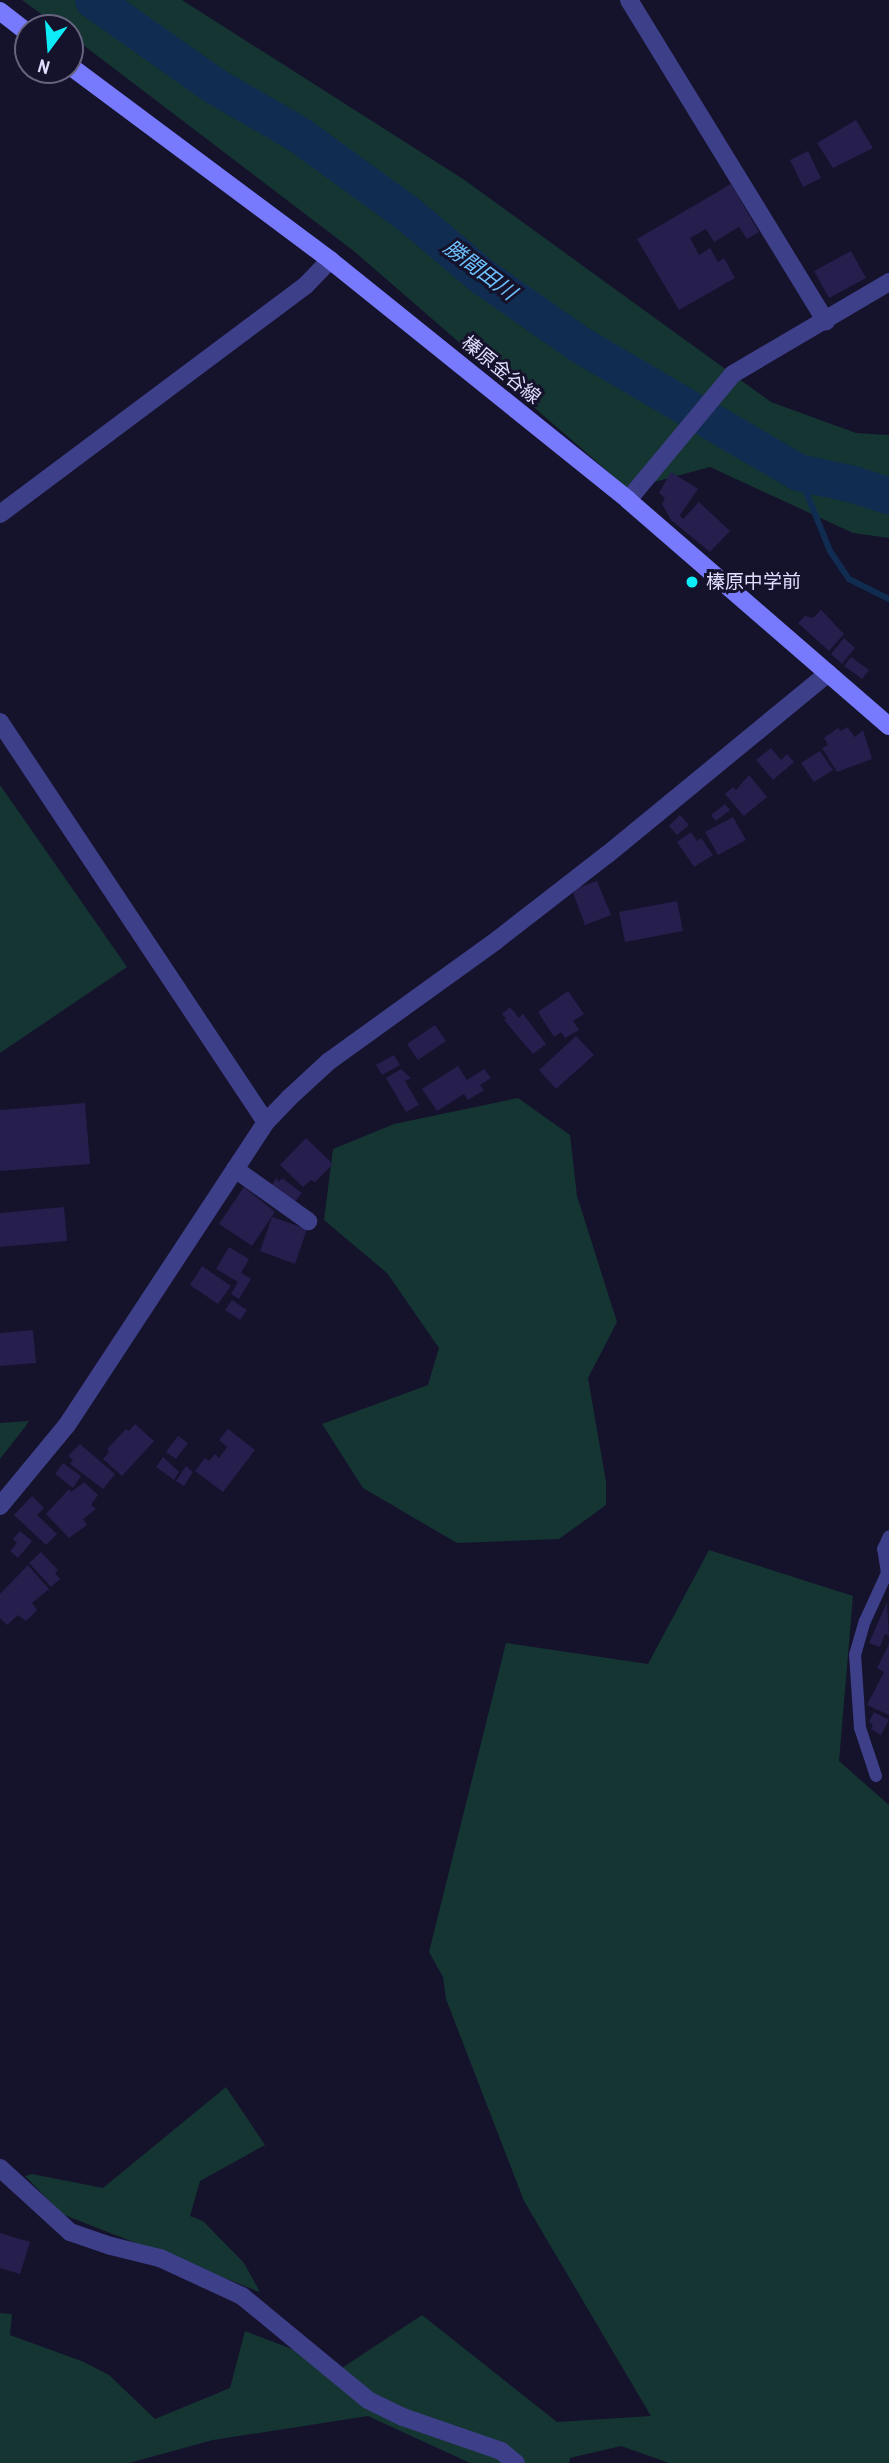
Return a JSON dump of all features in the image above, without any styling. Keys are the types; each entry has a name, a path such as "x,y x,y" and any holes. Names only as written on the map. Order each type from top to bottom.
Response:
{"main road":[{"path":"0,11 14,22"},
{"name":"榛原金谷線","path":"84,76 330,260 628,500 889,726"}],"street":[{"path":"629,0 826,321"},
{"path":"0,514 306,285 330,260"},
{"path":"628,500 675,448 733,374 889,282"},
{"path":"0,1506 67,1424 266,1122 328,1062 568,886 828,673"},
{"path":"0,722 266,1122"},
{"path":"235,1169 308,1221"},
{"path":"0,2168 70,2232 160,2258 242,2295 368,2400 403,2417 501,2451 516,2463"}],"lane":[{"path":"876,1776 860,1728 855,1655 865,1621 887,1573 883,1549 889,1536"}],"green space":[{"path":"22,0 182,0 463,179 771,402 856,433 889,435 889,538 853,533 710,467 628,489 355,252 84,46 84,14 41,14"},
{"path":"0,785 127,967 0,1053"},
{"path":"518,1098 570,1135 577,1196 617,1322 588,1378 606,1482 606,1505 559,1539 457,1543 363,1488 322,1424 428,1385 439,1348 387,1273 324,1220 333,1149 394,1124"},
{"path":"29,1421 25,1427 0,1459 0,1423"},
{"path":"709,1550 853,1596 839,1761 889,1805 889,2463 669,2463 621,2446 570,2458 569,2463 470,2463 368,2416 213,2440 129,2463 0,2463 0,2313 12,2314 10,2335 84,2362 109,2375 155,2419 230,2388 245,2331 342,2368 422,2315 557,2422 651,2416 524,2201 446,1999 443,1977 429,1952 506,1643 648,1664"},
{"path":"226,2087 265,2145 200,2181 190,2216 203,2221 244,2263 260,2292 62,2214 25,2176 32,2174 103,2188"}],"building":[{"path":"856,120 873,148 833,168 817,143"},
{"path":"808,151 821,178 803,187 790,160"},
{"path":"731,184 759,232 747,239 739,227 714,242 706,229 690,238 699,255 710,248 718,262 724,258 735,278 679,310 637,239"},
{"path":"851,251 866,278 829,298 814,271"},
{"path":"671,472 698,489 680,515 683,519 699,502 730,531 710,552 671,520 662,504 665,498 659,493"},
{"path":"821,610 844,634 829,651 798,623 805,616 813,618"},
{"path":"844,638 855,648 842,664 831,654"},
{"path":"851,657 869,670 862,679 844,666"},
{"path":"847,727 855,737 863,730 872,759 837,772 822,748 828,745 824,738 838,728 841,731"},
{"path":"771,748 781,760 787,754 794,762 773,780 756,760"},
{"path":"820,751 833,770 814,782 801,763"},
{"path":"749,775 767,797 744,816 725,794 733,787 736,790"},
{"path":"725,804 730,810 716,821 711,815"},
{"path":"680,815 689,825 677,835 669,826"},
{"path":"733,817 746,840 718,855 705,832"},
{"path":"691,832 697,841 701,838 713,855 694,867 677,842"},
{"path":"597,881 611,915 585,925 572,890"},
{"path":"677,901 683,931 625,942 619,912"},
{"path":"568,991 584,1014 573,1021 579,1030 565,1038 561,1032 554,1037 538,1012"},
{"path":"510,1007 519,1018 523,1014 546,1044 533,1054 504,1020 506,1018 502,1014"},
{"path":"435,1025 446,1041 418,1060 407,1044"},
{"path":"576,1036 594,1055 556,1089 539,1070"},
{"path":"394,1055 400,1065 382,1075 376,1065"},
{"path":"458,1066 467,1080 484,1069 491,1078 480,1085 484,1090 468,1100 464,1094 437,1111 422,1089"},
{"path":"401,1069 411,1078 405,1081 419,1105 406,1112 386,1078"},
{"path":"85,1103 90,1164 0,1171 0,1110"},
{"path":"306,1138 333,1164 315,1182 311,1180 303,1187 280,1165"},
{"path":"276,1178 279,1182 282,1178 302,1193 294,1203 272,1185"},
{"path":"244,1187 275,1212 252,1246 219,1224"},
{"path":"64,1207 67,1241 0,1247 0,1213"},
{"path":"272,1217 307,1229 295,1264 260,1251"},
{"path":"229,1247 249,1259 241,1273 251,1279 239,1299 231,1294 238,1282 216,1269"},
{"path":"202,1266 231,1286 218,1304 190,1285"},
{"path":"232,1300 247,1310 240,1320 225,1310"},
{"path":"33,1330 36,1363 0,1366 0,1333"},
{"path":"135,1424 154,1441 122,1476 103,1459 109,1452 107,1449 126,1429 129,1431"},
{"path":"228,1429 255,1450 223,1492 195,1471 205,1458 209,1461 215,1454 219,1458 227,1447 219,1440"},
{"path":"178,1436 188,1443 176,1459 166,1452"},
{"path":"80,1444 115,1474 103,1489 70,1464 73,1460 68,1456"},
{"path":"163,1457 179,1472 174,1480 156,1467"},
{"path":"63,1463 81,1476 73,1488 55,1474"},
{"path":"186,1466 193,1472 184,1486 176,1481"},
{"path":"84,1482 98,1495 91,1505 96,1509 83,1519 87,1525 69,1538 46,1514 69,1489 71,1492"},
{"path":"32,1496 44,1508 37,1515 57,1534 46,1545 14,1515"},
{"path":"20,1531 32,1541 18,1558 10,1551 17,1543 13,1539"},
{"path":"41,1552 58,1570 55,1573 60,1579 51,1587 29,1563"},
{"path":"28,1565 49,1589 32,1603 37,1610 26,1621 18,1615 7,1625 0,1618 0,1594"},
{"path":"887,1602 889,1636 885,1634 880,1647 869,1643"},
{"path":"889,1644 889,1715 867,1705 884,1672 877,1668"},
{"path":"874,1712 889,1720 881,1735 871,1729 873,1725 869,1722"},
{"path":"0,2233 30,2242 20,2274 0,2268"}],"waterway":[{"name":"勝間田川","path":"93,0 215,86 298,134 407,213 482,276 579,344 798,472 853,484 889,496"},
{"path":"798,472 830,551 849,579 889,599"}],"place":[{"name":"榛原中学前","path":"692,582"}]}
